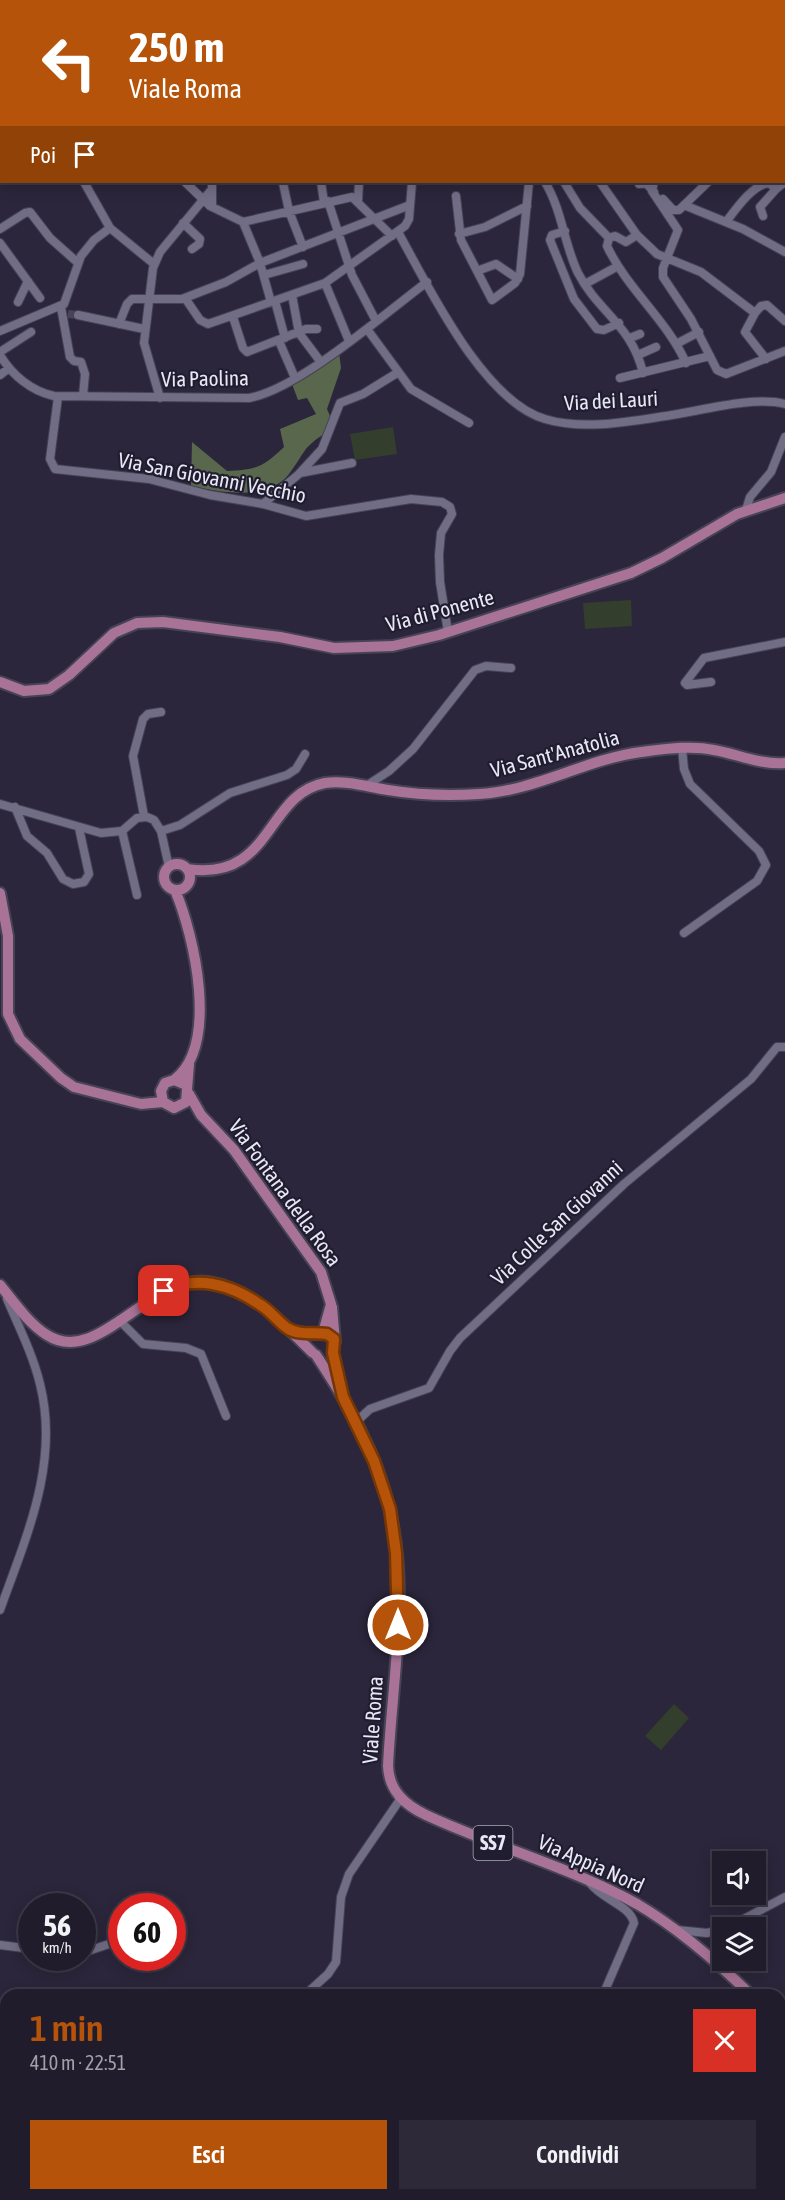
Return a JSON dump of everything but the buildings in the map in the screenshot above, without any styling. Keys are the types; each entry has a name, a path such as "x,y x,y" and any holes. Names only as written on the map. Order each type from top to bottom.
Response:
{"main road":[{"name":"Via di Ponente","path":"0,682 24,691 49,689 77,668 118,631 147,622 280,637 343,649 393,646 448,632 631,573 746,510 785,498"},
{"name":"Via Sant'Anatolia","path":"172,865 187,869 217,869 254,851 295,797 307,789 328,783 436,795 492,793 536,783 622,755 682,748 710,749 757,761 785,764"},
{"path":"172,865 164,878 167,886 183,887 217,869"},
{"path":"0,893 8,936 8,1014 17,1036 71,1086 130,1100 162,1097 174,1108 186,1102 190,1061 196,1034 199,990 194,953 181,904 187,869"},
{"path":"162,1097 165,1083 174,1080 190,1061"},
{"path":"174,1080 187,1090"},
{"name":"Via Fontana della Rosa","path":"187,1090 201,1115 231,1146 323,1277 336,1324 334,1348"},
{"name":"Via Fontana della Rosa","path":"174,1108 201,1115"},
{"name":"Viale Roma","path":"1,1286 36,1326 60,1341 85,1340 174,1286 197,1281 219,1285 246,1296 276,1316 314,1354 356,1422 385,1491 396,1546 398,1625 388,1768 391,1783 400,1797"},
{"path":"288,1329 321,1333 331,1336 334,1348 323,1358 314,1354 311,1341 321,1333 331,1304"},
{"name":"Viale Roma","path":"334,1348 345,1402"},
{"name":"Via Appia Nord","path":"400,1797 430,1817 590,1882 635,1904 673,1930 744,1989"}],"street":[{"path":"85,183 110,228 154,264"},
{"path":"186,183 212,207 243,222 326,201 349,197 358,202 359,183"},
{"path":"283,183 289,211 303,247"},
{"path":"321,183 326,201 340,233 354,281 376,321"},
{"path":"185,298 204,323 233,317 325,283 395,234 408,222 412,183"},
{"path":"456,196 459,234 492,300 518,279 529,183"},
{"path":"546,183 557,206 577,270 585,284 630,338 643,373"},
{"path":"565,183 578,204 609,238"},
{"path":"601,183 637,235 656,252 699,271 755,313"},
{"path":"639,184 646,183 652,190 678,230 663,275 699,332 721,373 785,351"},
{"path":"652,190 654,183"},
{"path":"652,190 675,210 684,205 707,183"},
{"path":"726,222 739,204 762,185 769,183 776,189"},
{"path":"763,216 760,207 784,183"},
{"path":"160,398 145,351 144,328 154,264 160,252 212,185"},
{"path":"212,185 212,207"},
{"name":"Via dei Lauri","path":"358,202 376,220 395,234 461,342 479,365 516,404 543,419 586,424 639,420 758,403 785,404"},
{"path":"119,324 131,300 173,301 185,298 221,284 260,263 410,205"},
{"path":"684,205 726,222 785,252"},
{"path":"459,234 490,225 527,206"},
{"path":"0,229 25,213 33,214 50,237 77,262"},
{"path":"243,222 260,263 295,378"},
{"path":"183,223 200,239 199,244 192,249"},
{"path":"83,396 84,367 81,362 70,357 64,311 77,262 91,242 110,228"},
{"path":"565,231 552,235 550,240 576,302 597,329 604,330 619,323"},
{"path":"609,238 615,236 626,242 637,235"},
{"path":"609,238 607,246 618,266 676,344 686,363"},
{"path":"0,243 40,298"},
{"path":"264,275 303,264"},
{"path":"477,271 496,264 518,279"},
{"path":"585,284 618,266"},
{"path":"18,302 28,281"},
{"path":"325,283 349,341"},
{"name":"Via Paolina","path":"0,354 9,368 29,386 58,397 249,398 269,393 295,378 428,285"},
{"path":"292,295 299,333 320,361"},
{"path":"766,359 745,332 755,313 765,304 785,321"},
{"path":"778,314 785,307"},
{"path":"0,331 26,320 64,311"},
{"path":"78,315 144,328"},
{"path":"233,317 242,346 247,352 309,328 317,329"},
{"path":"366,329 397,373 418,394 469,423"},
{"path":"0,354 31,332"},
{"path":"676,344 699,332"},
{"path":"630,338 640,334"},
{"path":"638,355 656,347"},
{"path":"620,378 710,356"},
{"path":"0,375 9,368"},
{"path":"267,505 324,446 340,403 363,394 397,373"},
{"name":"Via San Giovanni Vecchio","path":"58,397 50,459 52,466 57,470 149,479 306,516 411,499 435,500 448,505 452,515 440,538 438,564 448,632"},
{"path":"746,510 749,499 769,475 785,437"},
{"path":"299,474 352,463"},
{"path":"711,682 687,685 685,683 704,658 785,642"},
{"path":"366,786 389,771 413,749 473,672 483,666 511,668"},
{"path":"144,816 133,756 143,719 148,714 161,712"},
{"path":"682,748 684,769 690,784 761,853 766,866 757,881 684,933"},
{"path":"162,831 180,825 230,793 288,775 296,769 305,754"},
{"path":"0,804 101,833 122,831 144,816"},
{"path":"15,807 30,840 47,853 64,880 74,884 84,882 89,874 79,828"},
{"path":"144,816 154,820 162,831 172,865"},
{"path":"122,831 137,895"},
{"name":"Via Colle San Giovanni","path":"356,1422 370,1408 429,1388 460,1338 624,1185 751,1080 777,1047 785,1047"},
{"path":"0,1610 34,1509 48,1446 45,1409 38,1376 1,1286"},
{"path":"119,1320 134,1338 146,1345 183,1348 199,1353 206,1361 226,1416"},
{"path":"312,1989 328,1974 336,1962 341,1898 349,1874 400,1797"},
{"path":"590,1882 600,1894 631,1915 634,1923 606,1989"},
{"path":"746,1917 785,1897"},
{"path":"673,1930 712,1932"},
{"path":"0,1945 18,1947"}],"green space":[{"path":"339,352 341,368 327,409 330,416 326,433 308,447 280,483 269,489 243,493 191,486 192,442 227,471 245,470 258,466 277,454 284,447 280,429 316,414 307,398 298,400 292,384"},
{"path":"393,427 397,454 355,460 350,434"},
{"path":"631,600 632,626 585,629 583,603"},
{"path":"674,1704 689,1718 661,1750 645,1736"}],"tunnel":[{"path":"68,314 78,315"}],"route":[{"path":"164,1291 186,1282 197,1281 219,1285 260,1304 288,1329 307,1334 323,1333 334,1339 333,1353 343,1397 374,1461 390,1509 396,1553 398,1625"}]}
